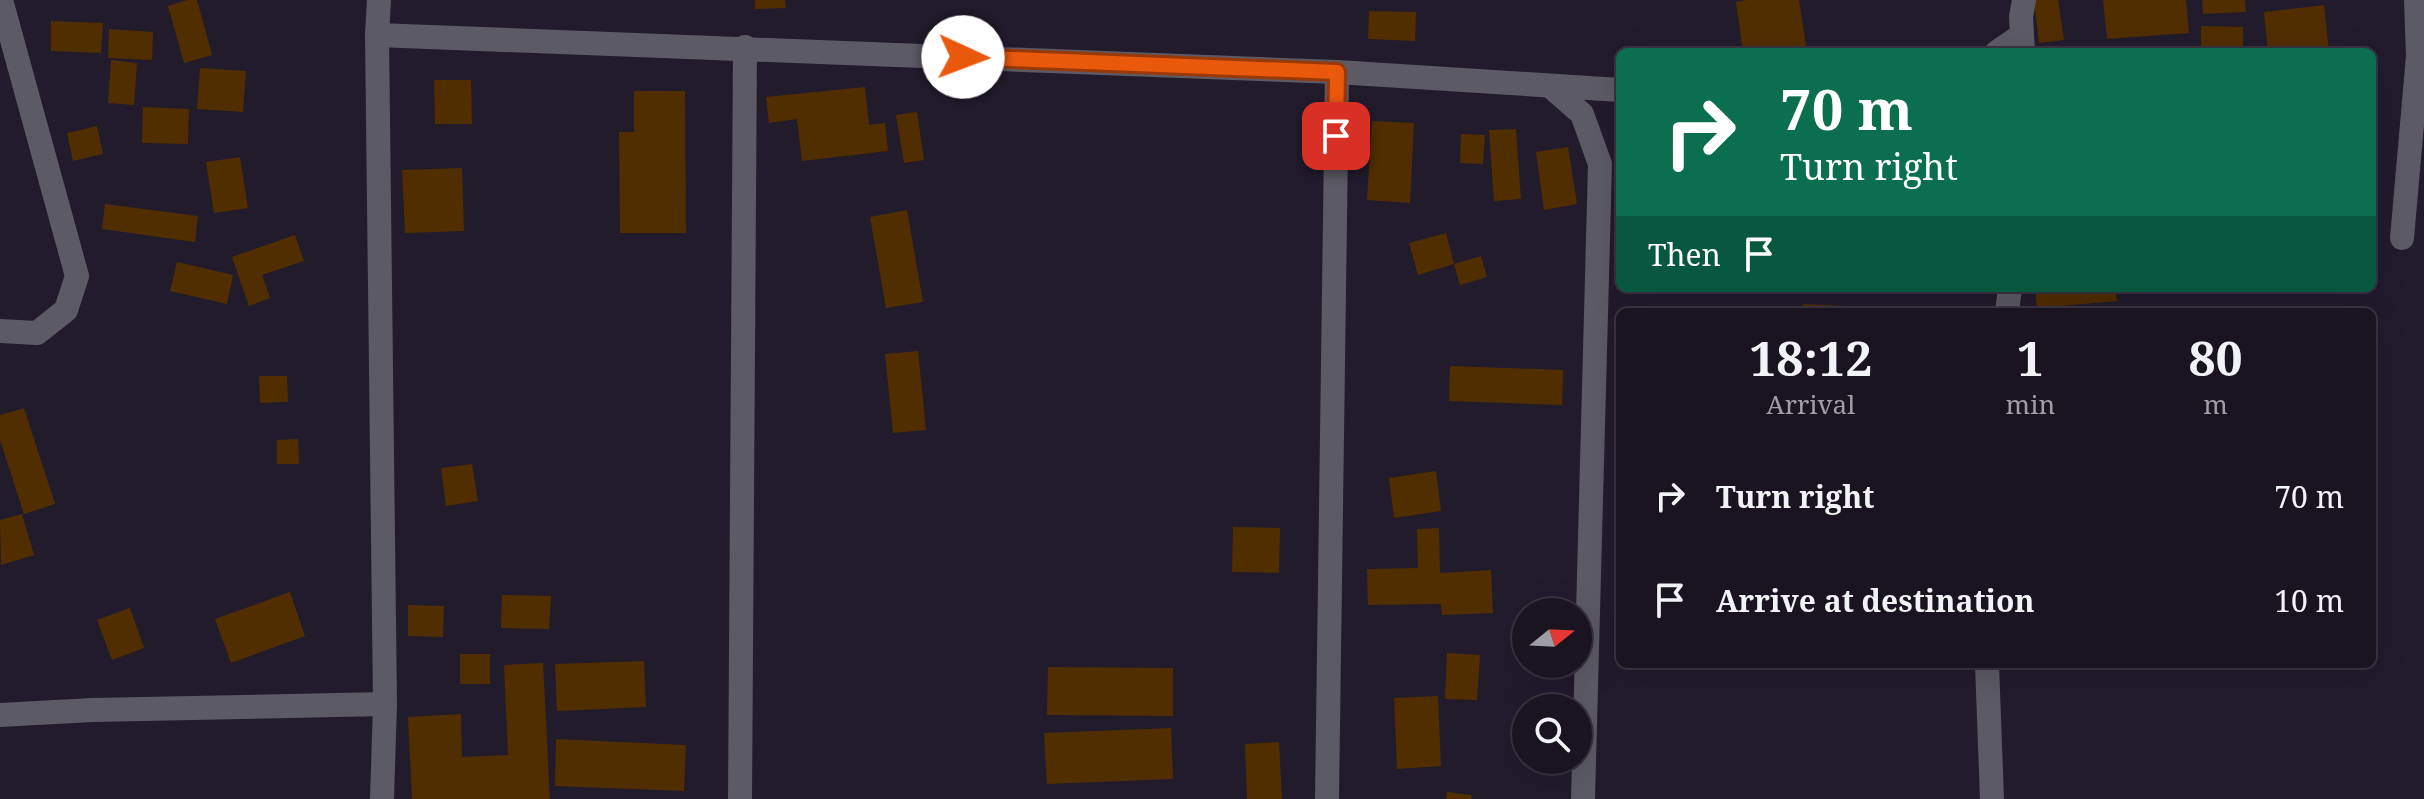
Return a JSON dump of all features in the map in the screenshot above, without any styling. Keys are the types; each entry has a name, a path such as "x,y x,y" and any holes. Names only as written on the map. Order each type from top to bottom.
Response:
{"street":[{"path":"0,331 37,333 66,310 77,276 1,0"},
{"path":"379,0 385,704 382,799"},
{"path":"2022,44 2024,0"},
{"path":"2402,238 2421,56 2416,0"},
{"path":"377,35 1337,72 1616,90"},
{"path":"740,799 745,47"},
{"path":"1327,799 1337,72"},
{"path":"1550,86 1582,114 1600,164 1583,799"},
{"path":"1987,668 1992,799"},
{"path":"0,715 385,704"}],"building":[{"path":"197,0 212,55 184,63 168,6"},
{"path":"755,0 785,0 786,8 755,9"},
{"path":"1799,0 1806,48 1742,48 1736,2"},
{"path":"2034,0 2058,0 2064,40 2039,43"},
{"path":"2103,0 2186,0 2189,33 2107,39"},
{"path":"2202,0 2245,0 2246,12 2203,14"},
{"path":"2324,5 2329,48 2268,48 2264,12"},
{"path":"1369,11 1416,12 1415,41 1368,39"},
{"path":"51,21 103,23 101,53 51,51"},
{"path":"2201,26 2243,27 2243,48 2201,48"},
{"path":"109,29 153,32 152,60 108,58"},
{"path":"111,60 137,63 134,105 108,103"},
{"path":"200,68 246,71 243,112 197,109"},
{"path":"434,80 471,80 472,124 435,124"},
{"path":"865,87 869,125 885,123 888,151 802,161 797,119 769,123 766,97"},
{"path":"634,91 685,91 686,233 620,233 619,132 634,132"},
{"path":"143,107 189,109 188,144 142,143"},
{"path":"917,112 924,160 904,163 896,115"},
{"path":"1372,121 1414,123 1410,203 1367,200"},
{"path":"97,126 103,154 73,161 67,133"},
{"path":"1516,129 1521,199 1494,201 1489,130"},
{"path":"1461,134 1485,135 1483,164 1460,163"},
{"path":"1568,147 1577,204 1544,210 1536,152"},
{"path":"240,157 248,208 214,213 206,162"},
{"path":"462,168 464,231 405,233 402,170"},
{"path":"105,204 198,216 195,242 102,229"},
{"path":"907,210 923,302 886,308 870,217"},
{"path":"1446,233 1454,264 1418,275 1409,243"},
{"path":"295,235 304,261 262,275 270,298 249,306 232,257"},
{"path":"1481,256 1487,277 1460,285 1454,264"},
{"path":"177,262 233,275 227,304 170,291"},
{"path":"2035,292 2116,292 2117,301 2037,308"},
{"path":"1803,304 1847,306 1847,308 1802,308"},
{"path":"918,351 926,430 893,433 885,354"},
{"path":"1450,366 1563,370 1562,405 1449,401"},
{"path":"259,376 287,376 288,402 260,403"},
{"path":"24,408 55,504 24,514 0,440 0,415"},
{"path":"298,439 299,464 277,464 277,440"},
{"path":"472,464 478,501 446,506 441,468"},
{"path":"1436,471 1441,511 1394,518 1389,478"},
{"path":"22,514 34,555 1,565 0,520"},
{"path":"1233,527 1280,528 1279,573 1232,572"},
{"path":"1439,528 1440,573 1491,570 1493,613 1442,615 1441,604 1368,605 1367,569 1418,568 1417,529"},
{"path":"290,592 305,636 231,663 215,619"},
{"path":"502,595 551,596 549,629 501,628"},
{"path":"408,605 444,606 443,637 408,636"},
{"path":"130,608 144,648 112,660 97,620"},
{"path":"1447,653 1480,655 1477,700 1445,699"},
{"path":"460,654 490,654 490,684 460,684"},
{"path":"644,661 646,707 557,711 555,664"},
{"path":"543,663 550,799 412,799 408,717 461,714 462,757 508,755 504,665"},
{"path":"1048,667 1173,668 1173,716 1047,715"},
{"path":"1438,696 1441,766 1397,769 1394,698"},
{"path":"1171,728 1173,779 1047,784 1044,733"},
{"path":"556,739 686,745 684,791 555,786"},
{"path":"1279,742 1282,799 1247,799 1245,744"},
{"path":"1447,792 1472,795 1471,799 1446,799"}],"route":[{"path":"963,57 1337,72 1336,136"}]}
